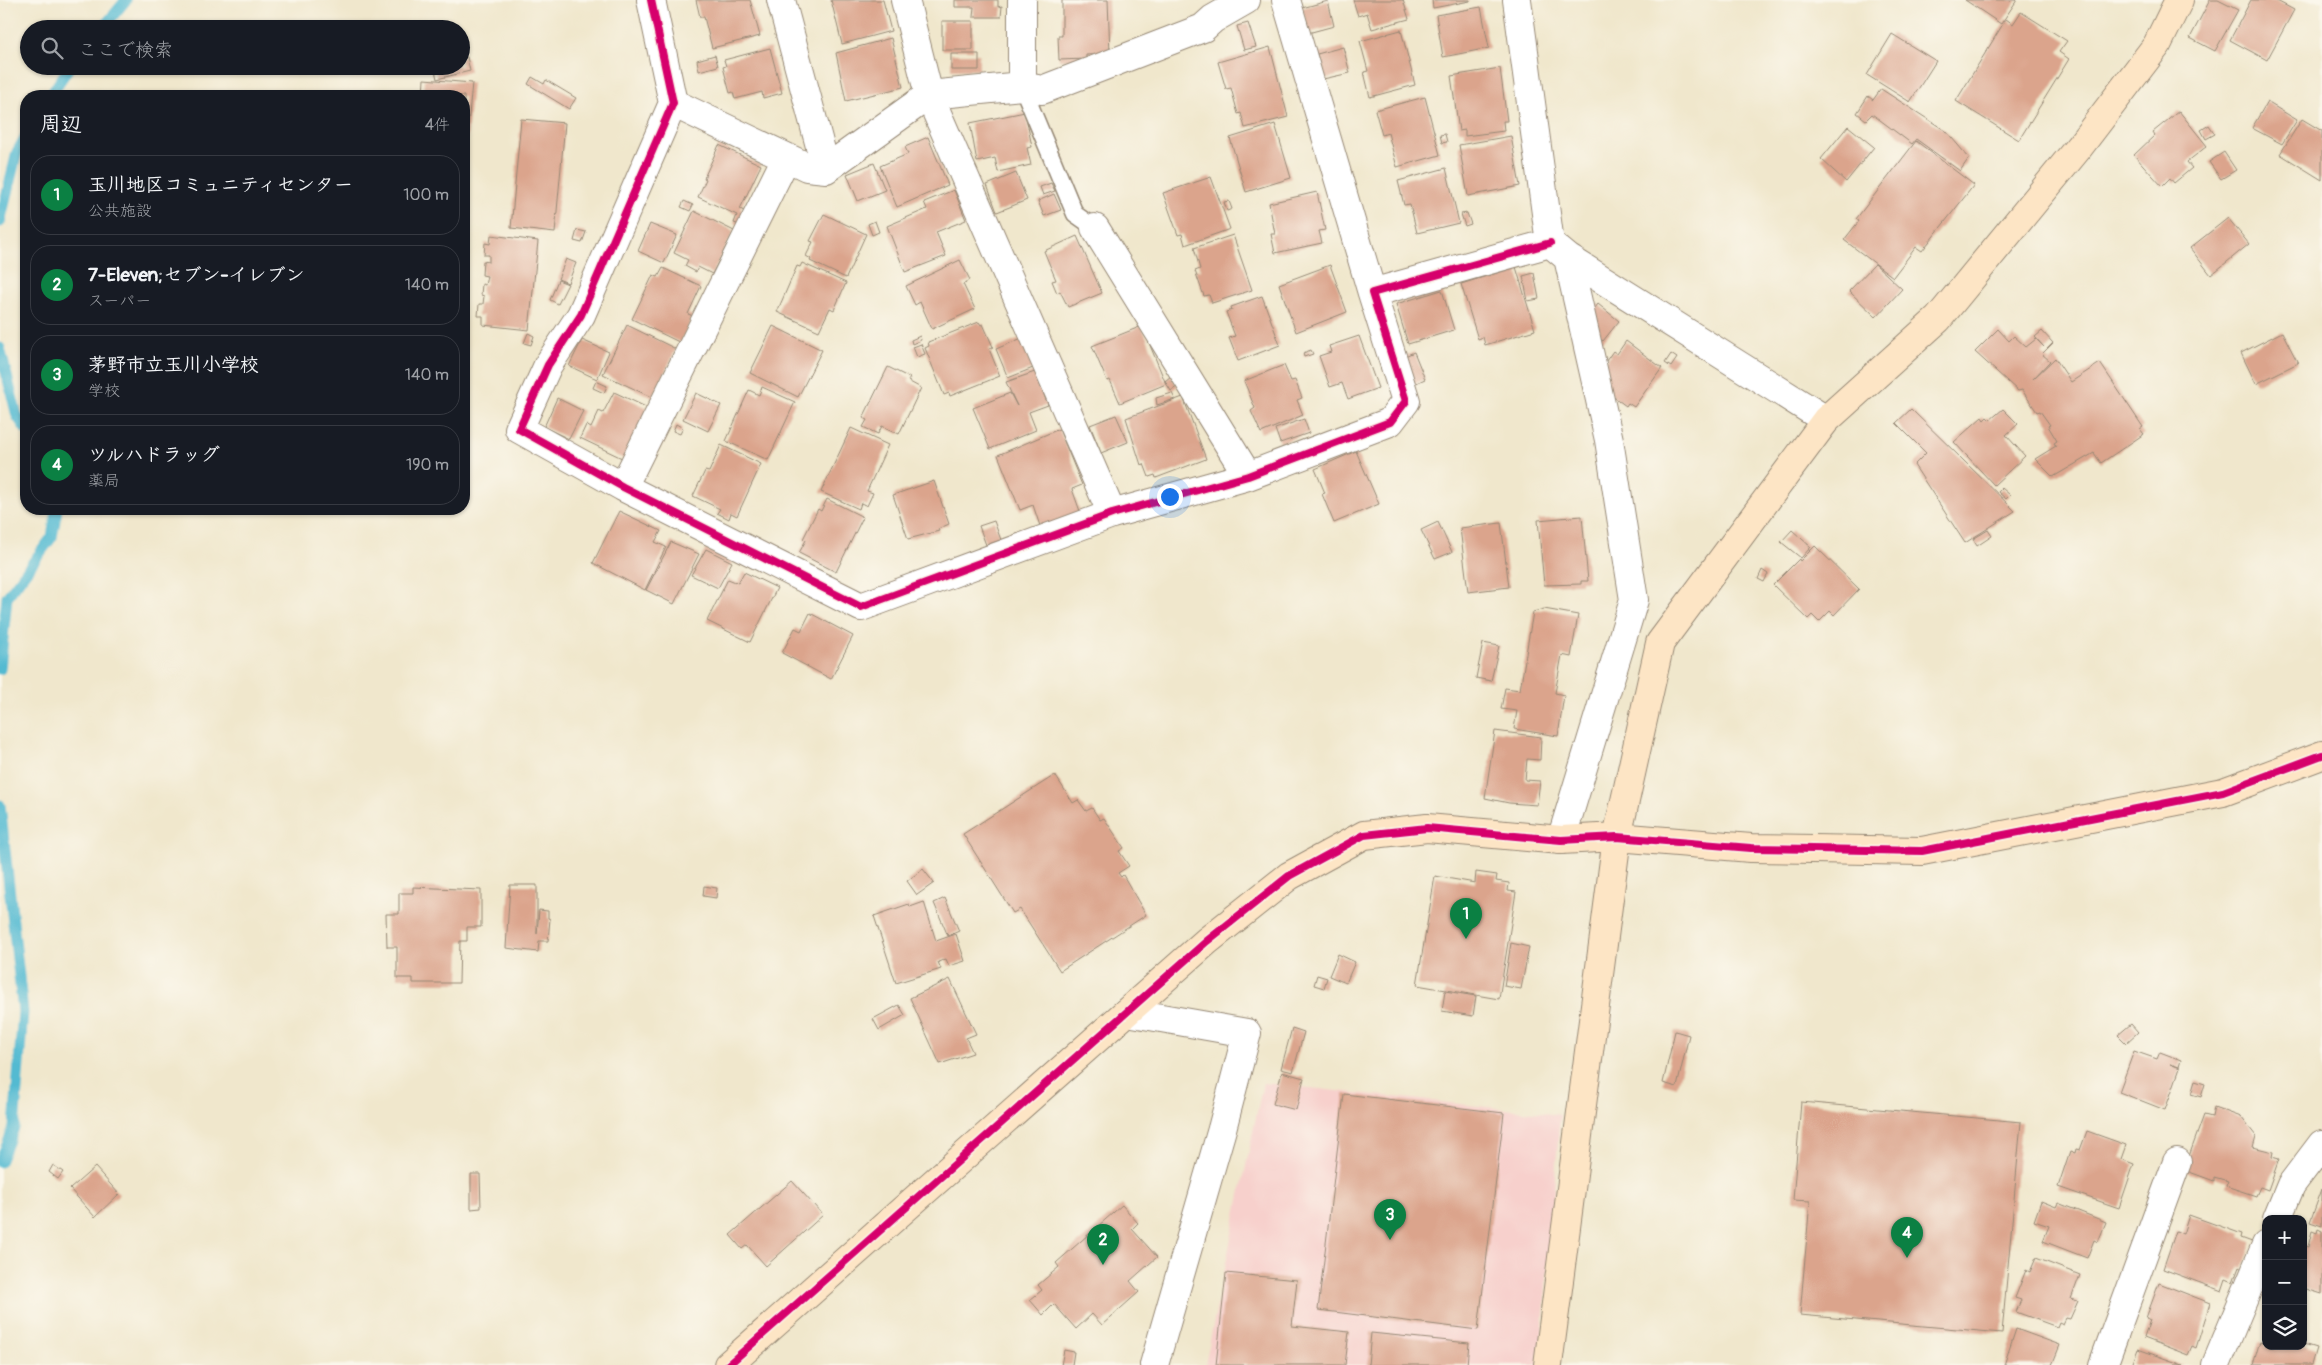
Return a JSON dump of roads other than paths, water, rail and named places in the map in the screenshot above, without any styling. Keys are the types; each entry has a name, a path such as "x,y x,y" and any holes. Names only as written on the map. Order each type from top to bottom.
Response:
{"street":[{"path":"651,0 673,103 580,315 548,365 520,429 623,487 861,607 1112,514 1248,476 1390,422 1406,401 1372,293 1286,0"},
{"path":"781,0 826,169"},
{"path":"905,0 929,95 1112,514"},
{"path":"1022,0 1022,86"},
{"path":"673,103 807,168 826,169 929,95 1022,86 1042,90 1203,28 1212,9 1246,0"},
{"path":"1516,0 1559,250 1609,440 1634,600 1561,840"},
{"path":"1548,1365 1617,837 1660,643 1826,420 1938,319 2079,147 2157,45 2179,0"},
{"path":"623,487 786,158"},
{"path":"1095,228 1248,476"},
{"path":"1372,293 1559,250 1826,420"},
{"path":"728,1365 1206,941 1289,876 1364,835 1427,828 1561,840 1617,837 1750,848 1922,851 2222,792 2322,755"},
{"path":"1127,1012 1247,1033 1222,1129 1154,1365"},
{"path":"2279,1215 2291,1185 2322,1144"},
{"path":"2103,1365 2177,1162"},
{"path":"2216,1365 2262,1255"}],"lane":[{"path":"1022,86 1075,214 1095,228"}],"waterway":[{"path":"109,20 126,0"},
{"path":"54,90 64,75"},
{"path":"0,222 17,152 20,147"},
{"path":"0,348 17,416 20,420"},
{"path":"0,669 7,597 52,537 56,515"},
{"path":"0,805 23,1012 14,1128 0,1162"}],"place":[{"name":"玉川地区コミュニティセンター","path":"1466,939"},
{"name":"茅野市立玉川小学校","path":"1390,1240"},
{"name":"ツルハドラッグ","path":"1907,1258"},
{"name":"7-Eleven;セブン-イレブン","path":"1103,1265"}]}
